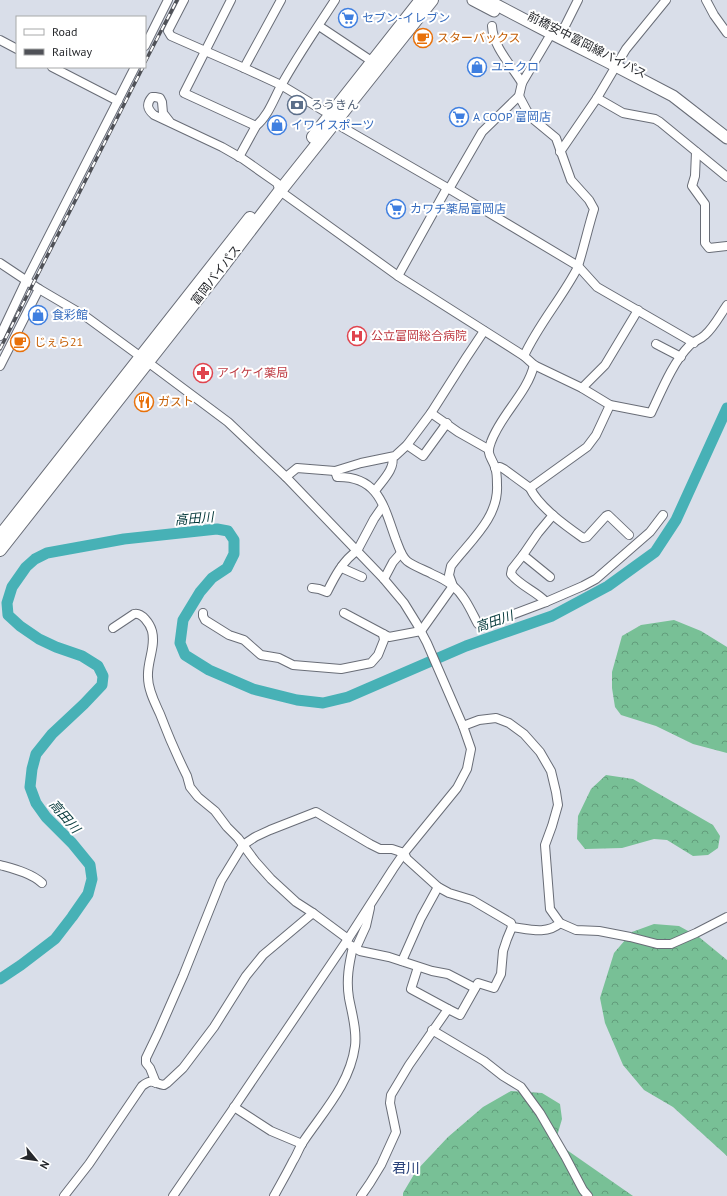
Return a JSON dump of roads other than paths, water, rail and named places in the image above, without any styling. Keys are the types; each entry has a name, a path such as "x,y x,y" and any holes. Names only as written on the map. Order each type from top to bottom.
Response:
{"highway":[{"name":"富岡バイパス","path":"0,550 421,0"},
{"name":"富岡バイパス","path":"278,187 335,122 432,0"},
{"name":"富岡バイパス","path":"0,536 145,359"}],"main road":[{"name":"前橋安中富岡線バイパス","path":"473,0 673,96 727,138"},
{"name":"前橋安中富岡線バイパス","path":"487,0 551,37"}],"street":[{"path":"146,44 168,0"},
{"path":"184,0 168,31 171,36 281,85 324,111"},
{"path":"231,0 184,93 256,126"},
{"path":"244,68 281,0"},
{"path":"241,158 256,126 261,122 281,85 335,0"},
{"path":"398,276 482,132 519,96 522,83 551,37 565,26 578,0"},
{"path":"560,152 597,98 626,49 666,0"},
{"path":"706,0 714,15 727,33"},
{"path":"319,26 373,62"},
{"path":"492,26 492,31 503,56 514,69 522,83"},
{"path":"0,40 16,48"},
{"path":"54,68 118,101"},
{"path":"0,336 26,281 134,68"},
{"path":"519,96 533,119 556,138 571,180 589,200 594,209 586,233 585,243 578,267 568,286 529,344 524,356"},
{"path":"597,98 623,113 655,119 727,176"},
{"path":"170,122 222,147 241,158 398,276 524,356 534,365 582,388 610,405 651,413 665,384 690,344 704,336 727,305"},
{"path":"335,122 448,188 578,267 597,287 694,343"},
{"path":"696,152 695,176 692,186 705,204 705,243 709,248 727,246"},
{"path":"0,263 26,281 85,316 145,359 228,422 286,477 384,579 404,603 427,643 450,698 464,726 471,749 467,769 457,788 404,853 370,903 350,944 347,982 355,1033 353,1057 347,1075 337,1094 322,1118 302,1144 274,1196"},
{"path":"0,366 39,289"},
{"path":"582,388 605,365 638,310"},
{"path":"286,477 297,468 335,471 362,463 395,456 407,445 431,413 484,331"},
{"path":"656,344 681,357"},
{"path":"453,586 450,575 451,566 486,522 493,508 496,497 497,487 495,468 490,458 488,449 500,425 526,386 533,372 534,365"},
{"path":"530,488 587,447 596,435 610,405"},
{"path":"431,413 458,432 488,449"},
{"path":"407,445 423,456 447,423"},
{"path":"375,491 391,469 393,461 392,457"},
{"path":"495,468 500,467 504,469 530,488 533,495 553,515 583,538 587,537 608,515 629,534"},
{"path":"335,471 337,477 355,478 369,485 375,491 383,506 401,554 407,562 453,586 464,598 478,624 493,622 546,602 596,579 650,532 663,515"},
{"path":"312,588 327,592 334,577 342,566 357,551 374,519 383,506"},
{"path":"546,602 540,596 514,579 511,574 512,569 553,515"},
{"path":"384,579 393,562 401,554"},
{"path":"523,555 550,577"},
{"path":"342,566 344,569 362,577"},
{"path":"344,613 389,637 421,631 453,586"},
{"path":"113,628 134,614 138,613 142,615 152,630 154,642 149,661 148,677 152,695 190,786 198,797 215,811 259,865 283,891 360,951 448,974 475,988"},
{"path":"202,613 205,620 229,634 244,640 261,654 279,658 293,665 341,668 371,663 378,655 384,640 383,634"},
{"path":"464,726 479,720 496,718 509,723 524,734 540,752 551,771 558,805 545,845 550,909 560,923 576,930 599,931 657,944 671,944 696,934 727,917"},
{"path":"156,1082 150,1068 146,1063 146,1058 183,976 221,881 243,846 255,837 270,830 316,812 380,849 392,849 404,853 407,859 438,887 449,893 472,900 511,923 512,927"},
{"path":"0,865 38,878 42,882"},
{"path":"402,961 421,918 438,887"},
{"path":"173,1196 234,1107 350,944 366,926 370,903"},
{"path":"64,1196 89,1164 142,1086 146,1082 153,1081 164,1085 183,1068 214,1027 246,976 264,955 313,913"},
{"path":"512,927 540,931 554,928 560,923"},
{"path":"418,967 411,989 460,1016 478,983 494,988 502,974 503,951 512,927"},
{"path":"361,1196 381,1165 396,1132 390,1103 391,1095 432,1030 448,1009"},
{"path":"432,1030 484,1061 503,1076 521,1087 540,1113 566,1156 582,1190 588,1196"},
{"path":"234,1107 271,1131 302,1144"}],"waterway":[{"name":"高田川","path":"0,979 55,939 88,894 92,879 90,865 72,843 46,817 36,803 30,787 32,769 36,754 52,734 102,685 103,676 98,666 82,656 39,639 20,626 8,615 7,603 12,587 26,567 35,559 47,553 124,539 217,529 228,531 234,540 234,554 227,568 212,578 200,592 183,620 180,643 185,655 209,670 253,689 297,700 323,703 348,697 466,646 552,616 608,586 655,552 676,520 727,408"}],"railway":[{"path":"146,60 177,0"},
{"path":"0,349 142,68"}],"place":[{"name":"セブン-イレブン","path":"348,18"},
{"name":"スターバックス","path":"423,38"},
{"name":"ユニクロ","path":"477,67"},
{"name":"ろうきん","path":"297,105"},
{"name":"A COOP 富岡店","path":"459,117"},
{"name":"イワイスポーツ","path":"277,125"},
{"name":"カワチ薬局富岡店","path":"396,209"},
{"name":"食彩館","path":"38,315"},
{"name":"公立富岡総合病院","path":"357,336"},
{"name":"じぇら21","path":"20,342"},
{"name":"アイケイ薬局","path":"203,373"},
{"name":"ガスト","path":"144,402"}],"district":[{"name":"君川","path":"406,1168"}]}
